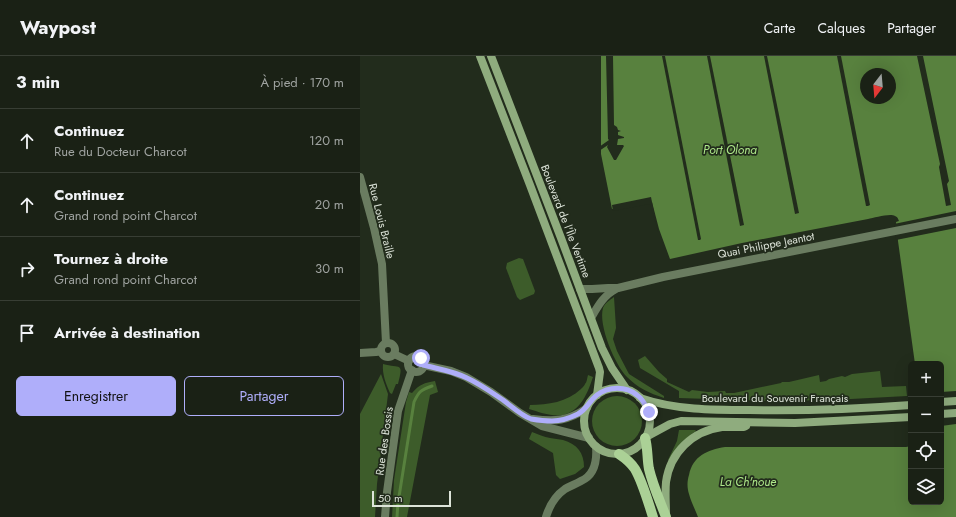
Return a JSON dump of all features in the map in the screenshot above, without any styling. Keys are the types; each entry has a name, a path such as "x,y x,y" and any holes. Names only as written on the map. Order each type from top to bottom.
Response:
{"main road":[{"name":"Boulevard de l'Île Vertime","path":"480,56 599,368 600,372 597,395"},
{"name":"Boulevard de l'Île Vertime","path":"490,56 602,348 612,368 627,390"},
{"path":"611,388 627,390 637,394 646,404 649,412 650,425 646,437 641,444 627,453 619,454 603,451 596,447 589,438 584,423 584,415 591,401 597,395 611,388"},
{"name":"Boulevard du Souvenir Français","path":"640,398 676,407 733,410 816,410 881,408 908,405"},
{"path":"944,402 956,401"},
{"path":"944,414 956,413"},
{"name":"Boulevard du Souvenir Français","path":"646,437 670,424 681,421 802,422 908,417"},
{"path":"666,517 668,474 673,460 682,447 695,436 710,430 722,427 744,427 754,422"},
{"path":"646,437 649,470 666,517"},
{"path":"619,454 625,458 635,470 654,517"}],"street":[{"name":"Rue Louis Braille","path":"360,177 382,264 386,344"},
{"name":"Quai Philippe Jeantot","path":"580,289 618,288 664,277 956,219"},
{"path":"591,318 608,293 618,288"},
{"path":"386,344 393,345 395,349 394,354 391,357 386,358 382,355 381,351 382,346 386,344"},
{"path":"360,353 381,351"},
{"path":"394,354 409,361"},
{"path":"414,356 419,357 422,360 423,365 418,371 412,370 409,367 409,361 414,356"},
{"path":"423,365 451,371 466,378 491,392 542,426 589,438"},
{"name":"Rue des Bossis","path":"385,517 398,411 412,370"},
{"path":"530,418 544,420 564,419 587,408"},
{"path":"546,517 549,507 563,490 589,476 595,464 597,454 596,447"}],"shaded area":[{"path":"519,258 523,259 535,291 534,294 520,300 517,297 506,268 507,263"},
{"path":"614,297 616,328 613,339 617,351 629,374 664,396 664,398 644,390 635,384 627,377 617,364 605,334 602,315 604,306"},
{"path":"645,356 667,379 667,382 689,392 692,390 708,392 725,391 726,393 734,393 819,375 820,382 842,376 845,377 852,374 880,371 882,387 906,386 907,396 832,400 769,401 679,398 679,391 640,368 638,360"},
{"path":"383,364 397,366 401,372 398,384 396,384 392,394 390,393 385,379"},
{"path":"381,374 388,394 377,484 375,517 360,517 360,414"},
{"path":"588,375 593,377 586,395 579,405 569,413 554,415 529,409 530,405 557,402 570,397 584,386"},
{"path":"435,381 438,392 430,395 407,517 392,517 394,480 406,402 409,392 412,393 422,384"},
{"path":"612,396 622,396 635,403 642,416 642,426 635,439 622,446 612,446 603,442 596,435 592,426 592,416 596,407 603,400"},
{"path":"679,430 696,431 681,444 668,460 677,441"},
{"path":"532,432 548,438 563,440 572,444 581,453 584,467 575,474 560,479 556,475 553,453 529,439"}],"water":[{"name":"Port Olona","path":"601,56 956,56 956,517 698,517 688,489 688,480 691,468 697,459 707,452 725,447 908,447 908,505 944,505 944,361 915,361 898,241 896,222 899,221 896,216 882,216 742,243 670,259 659,229 652,202 612,209 601,154"}],"pier":[{"path":"606,56 613,56 614,125 621,131 618,132 618,135 624,137 618,139 617,145 624,146 616,160 614,160 607,147 608,145 599,151 599,147 609,140"},
{"path":"662,56 665,56 700,240 698,240"},
{"path":"707,56 710,56 744,225 740,226"},
{"path":"764,56 767,56 799,213 795,214"},
{"path":"837,56 841,56 870,205 868,206 866,206"},
{"path":"917,56 923,56 949,181 947,184 951,205 946,206 939,167 940,164"},
{"path":"651,197 658,232 650,204 613,211 612,205"},
{"path":"956,211 956,228 896,240 894,224"},
{"path":"956,391 956,424 944,426 944,392"}],"waterway":[{"path":"397,517 414,402 417,395 421,391 432,386"}],"route":[{"path":"421,358 423,365 451,371 479,384 530,418 553,421 571,417 587,408 597,395 611,388 619,388 637,394 646,404 649,412"}],"water label":[{"name":"La Ch'noue","path":"748,482"}]}
